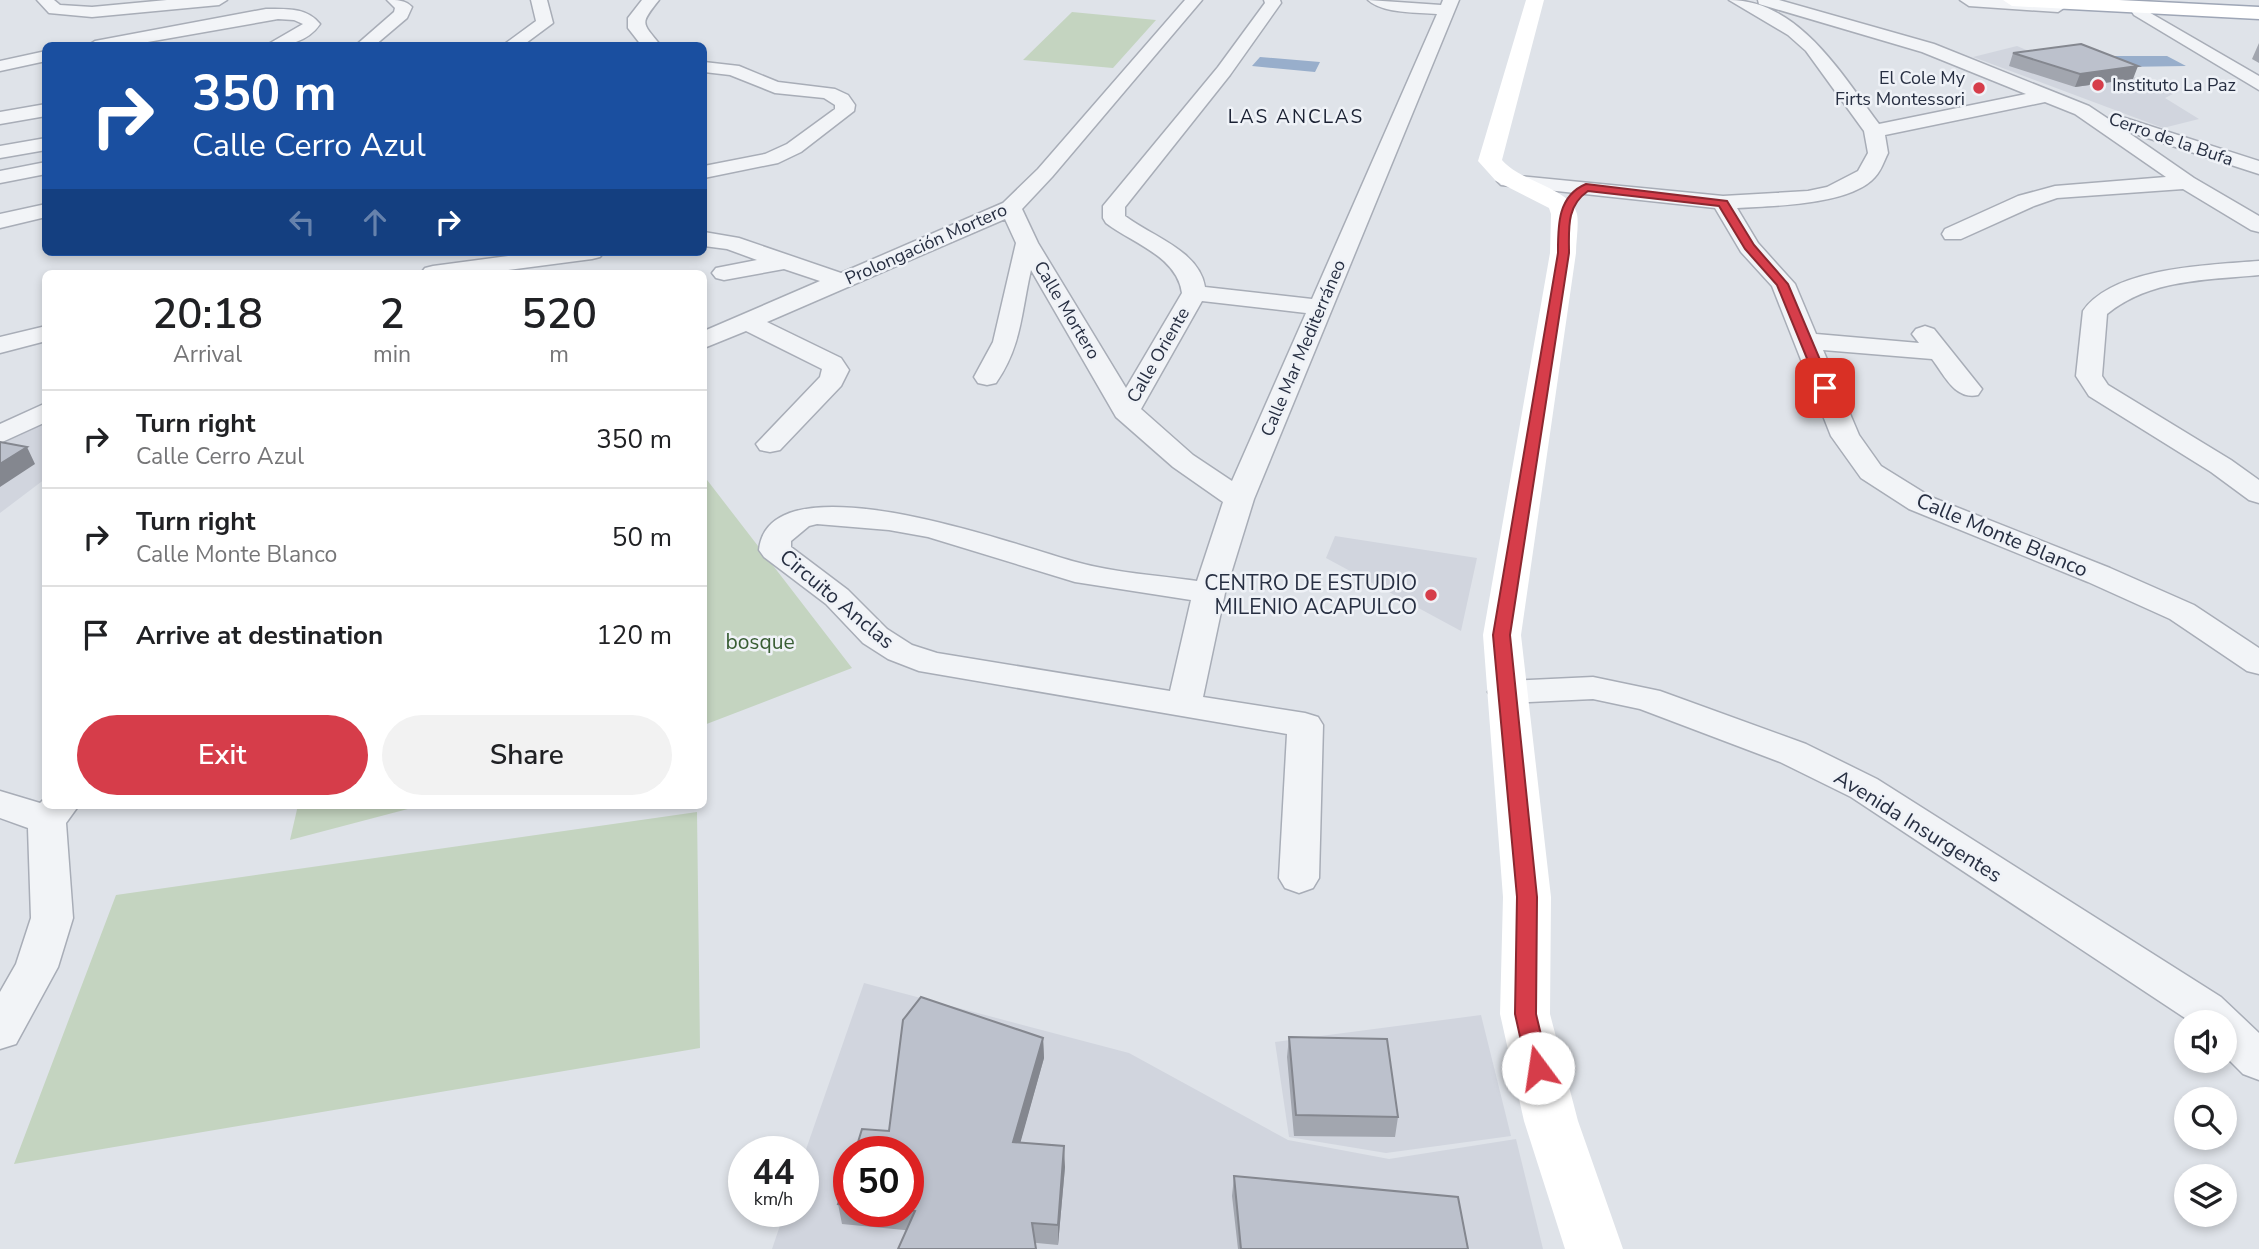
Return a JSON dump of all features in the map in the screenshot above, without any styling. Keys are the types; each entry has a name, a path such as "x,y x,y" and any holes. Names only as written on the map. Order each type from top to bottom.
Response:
{"main road":[{"path":"1535,0 1490,161 1508,181 1559,204 1564,214 1563,253 1502,635 1527,897 1525,1014 1551,1121 1594,1249"},
{"path":"2012,0 2259,15"},
{"path":"2180,0 2259,3"}],"street":[{"path":"46,0 55,10 69,12 219,0"},
{"path":"368,42 401,14 404,7 395,0"},
{"path":"516,42 545,23 539,0"},
{"path":"648,42 640,35 634,24 636,13 651,0"},
{"name":"Prolongación Mortero","path":"707,339 1011,208 1194,0"},
{"name":"Calle Oriente","path":"1239,499 1183,461 1126,411 1194,293 1195,283 1190,272 1178,260 1126,229 1114,218 1115,206 1224,71 1273,3 1272,0"},
{"path":"1376,0 1388,4 1449,5"},
{"path":"1508,181 1723,203 1808,197 1833,192 1866,175 1878,153 1874,131 1812,47 1794,31 1737,0"},
{"path":"1762,0 1928,48 2082,110 2187,182 2259,225"},
{"path":"1969,0 2140,12 2259,15"},
{"name":"Calle Mar Mediterráneo","path":"1184,705 1209,593 1239,499 1449,5"},
{"path":"2140,12 2259,84"},
{"path":"116,42 265,13 290,13 307,18 312,24 307,30 282,42"},
{"path":"4,47 42,50"},
{"path":"0,66 42,57"},
{"path":"707,67 733,70 775,87 828,93 841,99 845,105 844,111 794,148 771,159 707,171"},
{"path":"1874,131 2045,96"},
{"name":"Cerro de la Bufa","path":"2082,110 2259,168"},
{"path":"0,118 42,111"},
{"path":"0,152 42,145"},
{"path":"0,177 42,169"},
{"path":"1953,234 2026,201 2055,192 2187,182"},
{"path":"1564,214 1578,192 1586,187"},
{"name":"Calle Monte Blanco","path":"1723,203 1749,247 1783,284 1845,436 1871,472 1920,503 2099,575 2182,612 2259,663"},
{"name":"Calle Mortero","path":"1011,208 1027,243 1126,411"},
{"path":"0,221 42,210"},
{"path":"707,239 732,243 842,281"},
{"path":"987,377 1002,354 1010,334 1016,285 1027,243"},
{"path":"456,270 562,256"},
{"path":"724,273 788,261"},
{"path":"2259,268 2169,276 2106,300 2095,311 2089,376 2098,390 2116,403 2221,466 2259,494"},
{"path":"1194,293 1319,307"},
{"path":"745,321 832,364 836,370 832,380 770,444"},
{"path":"0,345 42,334"},
{"path":"1806,341 1932,343 1969,389"},
{"path":"0,435 42,413"},
{"name":"Circuito Anclas","path":"1184,705 930,663 900,652 874,636 837,597 775,550 776,538 799,519 817,515 889,521 933,529 1075,572 1209,593"},
{"name":"Avenida Insurgentes","path":"1506,692 1592,688 1648,699 1793,753 1864,788 2207,1010"},
{"path":"1184,705 1305,725 1298,878"},
{"path":"0,804 53,812 52,918 37,967 0,1031"},
{"path":"2237,1040 2259,1061"}],"shaded area":[{"name":"Instituto La Paz","path":"2017,46 2048,59 2077,55 2135,77 2173,94 2165,98 2199,119 2163,128 1973,57"},
{"path":"42,425 42,481 0,513 0,442 24,426"},
{"name":"CENTRO DE ESTUDIO MILENIO ACAPULCO","path":"1335,536 1477,558 1461,631 1326,558"},
{"path":"864,983 1129,1053 1288,1140 1389,1159 1516,1139 1543,1249 772,1249 780,1227 819,1227 819,1136 811,1136"},
{"path":"1481,1015 1511,1136 1386,1153 1289,1137 1275,1042"}],"green space":[{"path":"1072,12 1156,20 1113,68 1023,60"},
{"name":"bosque","path":"707,480 852,668 707,724"},
{"path":"297,809 408,809 290,840"},
{"path":"697,812 700,1048 14,1164 116,895"}],"water":[{"path":"2105,56 2167,56 2186,66 2121,67"},
{"path":"1260,57 1320,62 1315,72 1252,66"}],"building":[{"path":"2081,44 2138,66 2080,74 2013,53"},
{"path":"0,442 27,447 0,464"},
{"path":"921,997 1043,1038 1013,1142 1064,1146 1058,1225 1032,1223 1036,1249 898,1249 908,1227 924,1227 924,1136 860,1136 862,1129 889,1131 903,1020"},
{"path":"1289,1037 1387,1039 1398,1117 1296,1115"},
{"path":"1234,1176 1458,1197 1468,1249 1241,1249"}],"place":[{"name":"Instituto La Paz","path":"2098,85"},
{"name":"El Cole My Firts Montessori","path":"1979,88"},
{"name":"CENTRO DE ESTUDIO MILENIO ACAPULCO","path":"1431,595"}],"district":[{"name":"LAS ANCLAS","path":"1296,117"}],"route":[{"path":"1538,1068 1525,1014 1527,897 1502,635 1563,253 1564,214 1578,192 1586,187 1723,203 1749,247 1773,270 1783,284 1825,388"}]}
